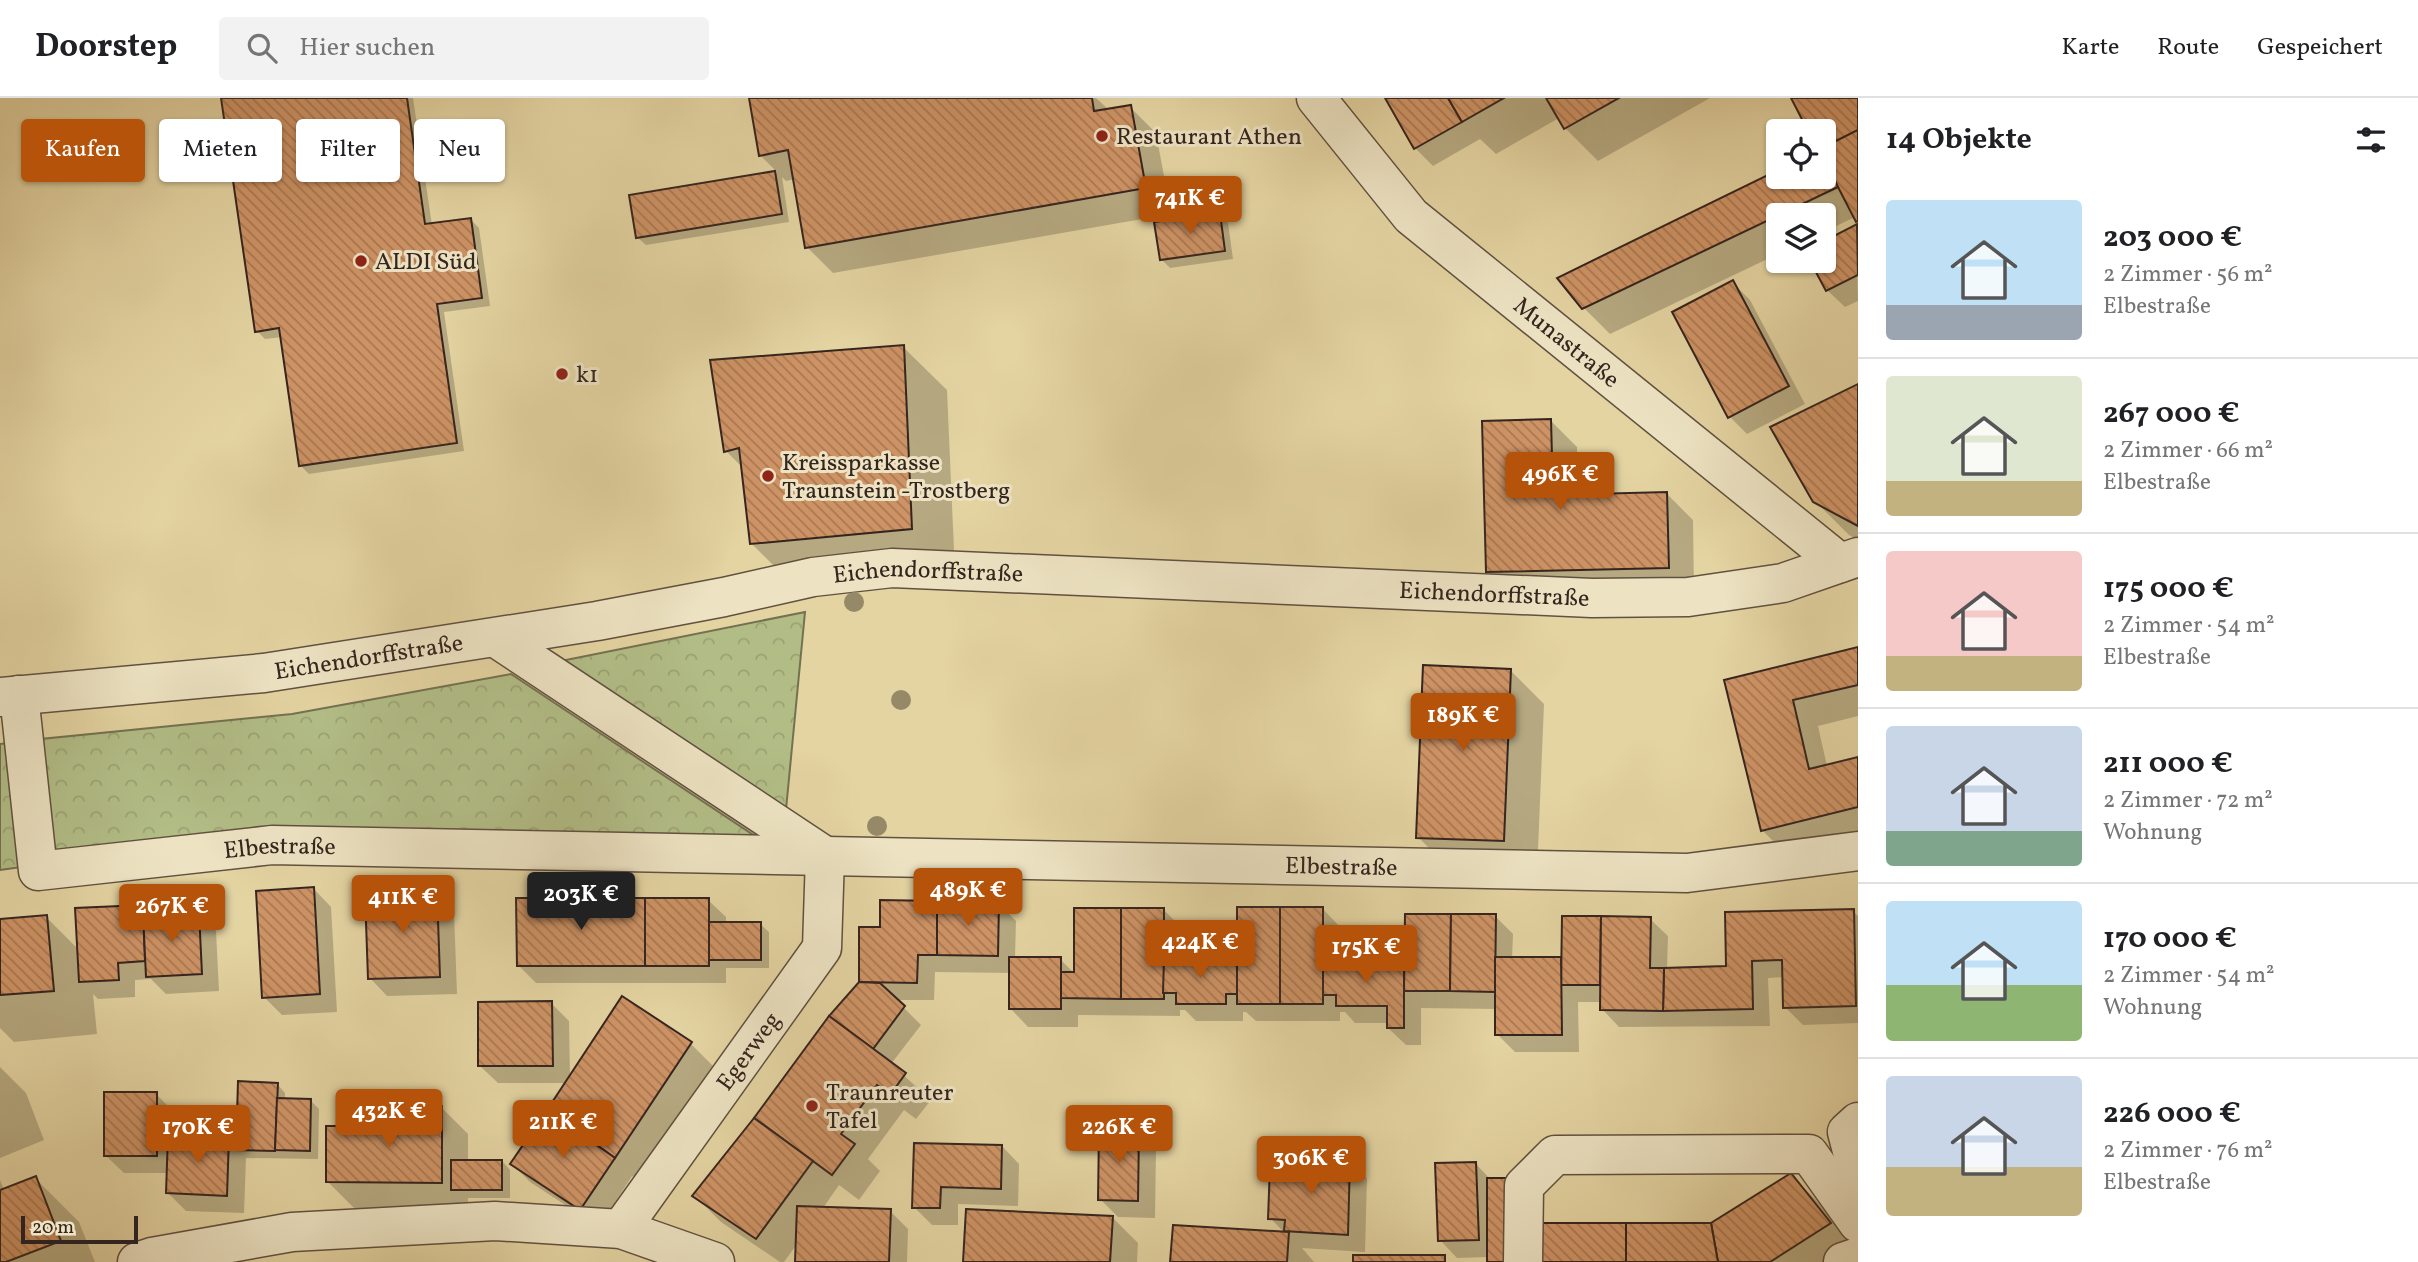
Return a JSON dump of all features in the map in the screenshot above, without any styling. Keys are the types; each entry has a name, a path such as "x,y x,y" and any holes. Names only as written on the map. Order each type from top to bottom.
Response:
{"street":[{"name":"Munastraße","path":"1316,98 1411,216 1849,560"},
{"name":"Eichendorffstraße","path":"9,696 264,673 648,612 813,577 892,568 1592,598 1688,597 1783,583 1849,560"},
{"path":"496,638 825,856"},
{"name":"Elbestraße","path":"9,696 38,871 272,845 1687,873 1858,851"},
{"name":"Egerweg","path":"621,1229 822,948 825,856"},
{"path":"1858,1122 1847,1132 1858,1174"},
{"path":"1523,1262 1524,1186 1555,1155 1809,1154 1858,1223"},
{"path":"147,1260 306,1231 495,1221 621,1229 715,1262"},
{"path":"1843,1262 1858,1256"}],"green space":[{"path":"805,612 785,820 551,663"},
{"path":"511,674 773,848 45,863 31,740 292,714"},
{"path":"16,742 29,866 0,870 0,744"}],"building":[{"name":"ALDI Süd","path":"221,98 407,98 414,147 414,182 419,182 425,224 471,218 482,298 437,304 457,443 299,466 279,328 255,332 233,182 282,182 282,119 224,119"},
{"path":"749,98 1092,98 1094,111 1131,105 1146,188 805,248 788,150 759,156"},
{"path":"1385,98 1448,98 1462,122 1414,149"},
{"path":"1448,98 1504,98 1462,122"},
{"path":"1546,98 1619,98 1564,129"},
{"path":"1791,98 1858,98 1858,130 1836,141 1836,119 1802,119"},
{"path":"1858,130 1856,222 1836,183 1836,141"},
{"path":"775,171 782,214 636,238 629,195"},
{"path":"1766,176 1766,189 1834,189 1804,203 1766,203 1766,221 1582,309 1557,278"},
{"path":"1220,213 1225,251 1160,260 1154,222"},
{"path":"1857,224 1858,275 1826,291 1816,273 1836,273 1836,235"},
{"path":"1733,280 1789,386 1728,418 1672,312"},
{"path":"904,345 912,529 750,544 739,448 724,452 710,360"},
{"path":"1858,384 1858,526 1813,502 1770,427"},
{"path":"1551,419 1553,495 1667,492 1669,568 1486,572 1482,421"},
{"path":"1858,647 1858,685 1793,700 1809,769 1858,757 1858,807 1761,831 1724,680"},
{"path":"1423,665 1511,669 1504,841 1416,838"},
{"path":"314,887 320,994 262,998 256,891"},
{"path":"437,891 440,977 368,979 365,894"},
{"path":"516,898 645,898 645,966 517,966"},
{"path":"645,898 709,898 709,966 645,966"},
{"path":"880,900 937,901 937,955 918,955 917,983 859,982 859,927 880,927"},
{"path":"937,901 999,901 998,956 937,955"},
{"path":"143,905 145,961 118,963 119,980 79,982 75,908"},
{"path":"1237,907 1280,907 1280,1004 1237,1004"},
{"path":"1280,907 1323,907 1323,1004 1280,1004"},
{"path":"1074,908 1121,908 1121,999 1061,998 1061,972 1074,972"},
{"path":"1121,908 1164,908 1164,999 1121,999"},
{"path":"1854,909 1856,1006 1783,1008 1782,960 1752,961 1753,1009 1663,1011 1664,968 1726,966 1725,912"},
{"path":"199,912 202,974 146,977 143,914"},
{"path":"1405,914 1451,914 1450,991 1404,991"},
{"path":"1451,914 1496,914 1495,992 1450,991"},
{"path":"47,915 54,991 0,995 0,919"},
{"path":"1562,916 1601,916 1600,985 1561,985"},
{"path":"1601,916 1651,917 1650,968 1664,968 1663,1011 1600,1010"},
{"path":"709,922 761,922 761,960 709,960"},
{"path":"1009,957 1061,957 1061,1009 1009,1009"},
{"path":"1388,957 1388,968 1404,968 1404,1028 1387,1028 1387,1006 1336,1006 1336,995 1323,995 1323,958"},
{"path":"1495,957 1561,957 1562,1035 1495,1035"},
{"path":"1164,958 1237,959 1237,994 1226,994 1226,1004 1176,1004 1176,993 1163,993"},
{"path":"859,982 880,983 905,1006 873,1049 829,1016"},
{"path":"622,996 692,1042 615,1158 547,1110"},
{"path":"552,1001 553,1066 478,1066 478,1002"},
{"name":"Traunreuter Tafel","path":"829,1016 906,1073 890,1095 877,1085 841,1134 855,1144 832,1175 754,1118"},
{"path":"238,1081 278,1083 275,1151 236,1150"},
{"path":"104,1092 157,1092 157,1156 104,1156"},
{"path":"277,1098 311,1099 310,1151 275,1150"},
{"path":"390,1106 442,1106 442,1183 326,1182 326,1126 390,1126"},
{"path":"547,1110 615,1158 580,1210 510,1164"},
{"path":"754,1118 813,1161 756,1239 692,1196"},
{"path":"1099,1130 1139,1130 1138,1201 1098,1200"},
{"path":"168,1134 229,1136 227,1196 166,1193"},
{"path":"914,1143 1002,1145 1001,1189 941,1187 940,1208 912,1208"},
{"path":"1310,1157 1350,1159 1348,1235 1284,1231 1285,1220 1268,1219 1270,1165 1309,1163"},
{"path":"451,1160 502,1160 502,1190 451,1190"},
{"path":"1476,1162 1479,1240 1438,1241 1435,1163"},
{"path":"1791,1173 1831,1223 1770,1262 1718,1262 1711,1223"},
{"path":"36,1176 61,1241 0,1262 0,1190"},
{"path":"1487,1178 1511,1178 1511,1262 1487,1262"},
{"path":"797,1206 891,1209 889,1262 795,1262"},
{"path":"966,1209 1113,1216 1110,1262 963,1262"},
{"path":"1532,1223 1626,1223 1626,1262 1532,1262"},
{"path":"1626,1223 1711,1223 1718,1262 1626,1262"},
{"path":"1173,1225 1289,1232 1287,1262 1170,1262"},
{"path":"1353,1255 1445,1255 1445,1262 1353,1262"}],"place":[{"name":"Restaurant Athen","path":"1102,136"},
{"name":"ALDI Süd","path":"361,261"},
{"name":"k1","path":"562,374"},
{"name":"Kreissparkasse Traunstein -Trostberg","path":"768,476"},
{"name":"Traunreuter Tafel","path":"812,1106"}]}
